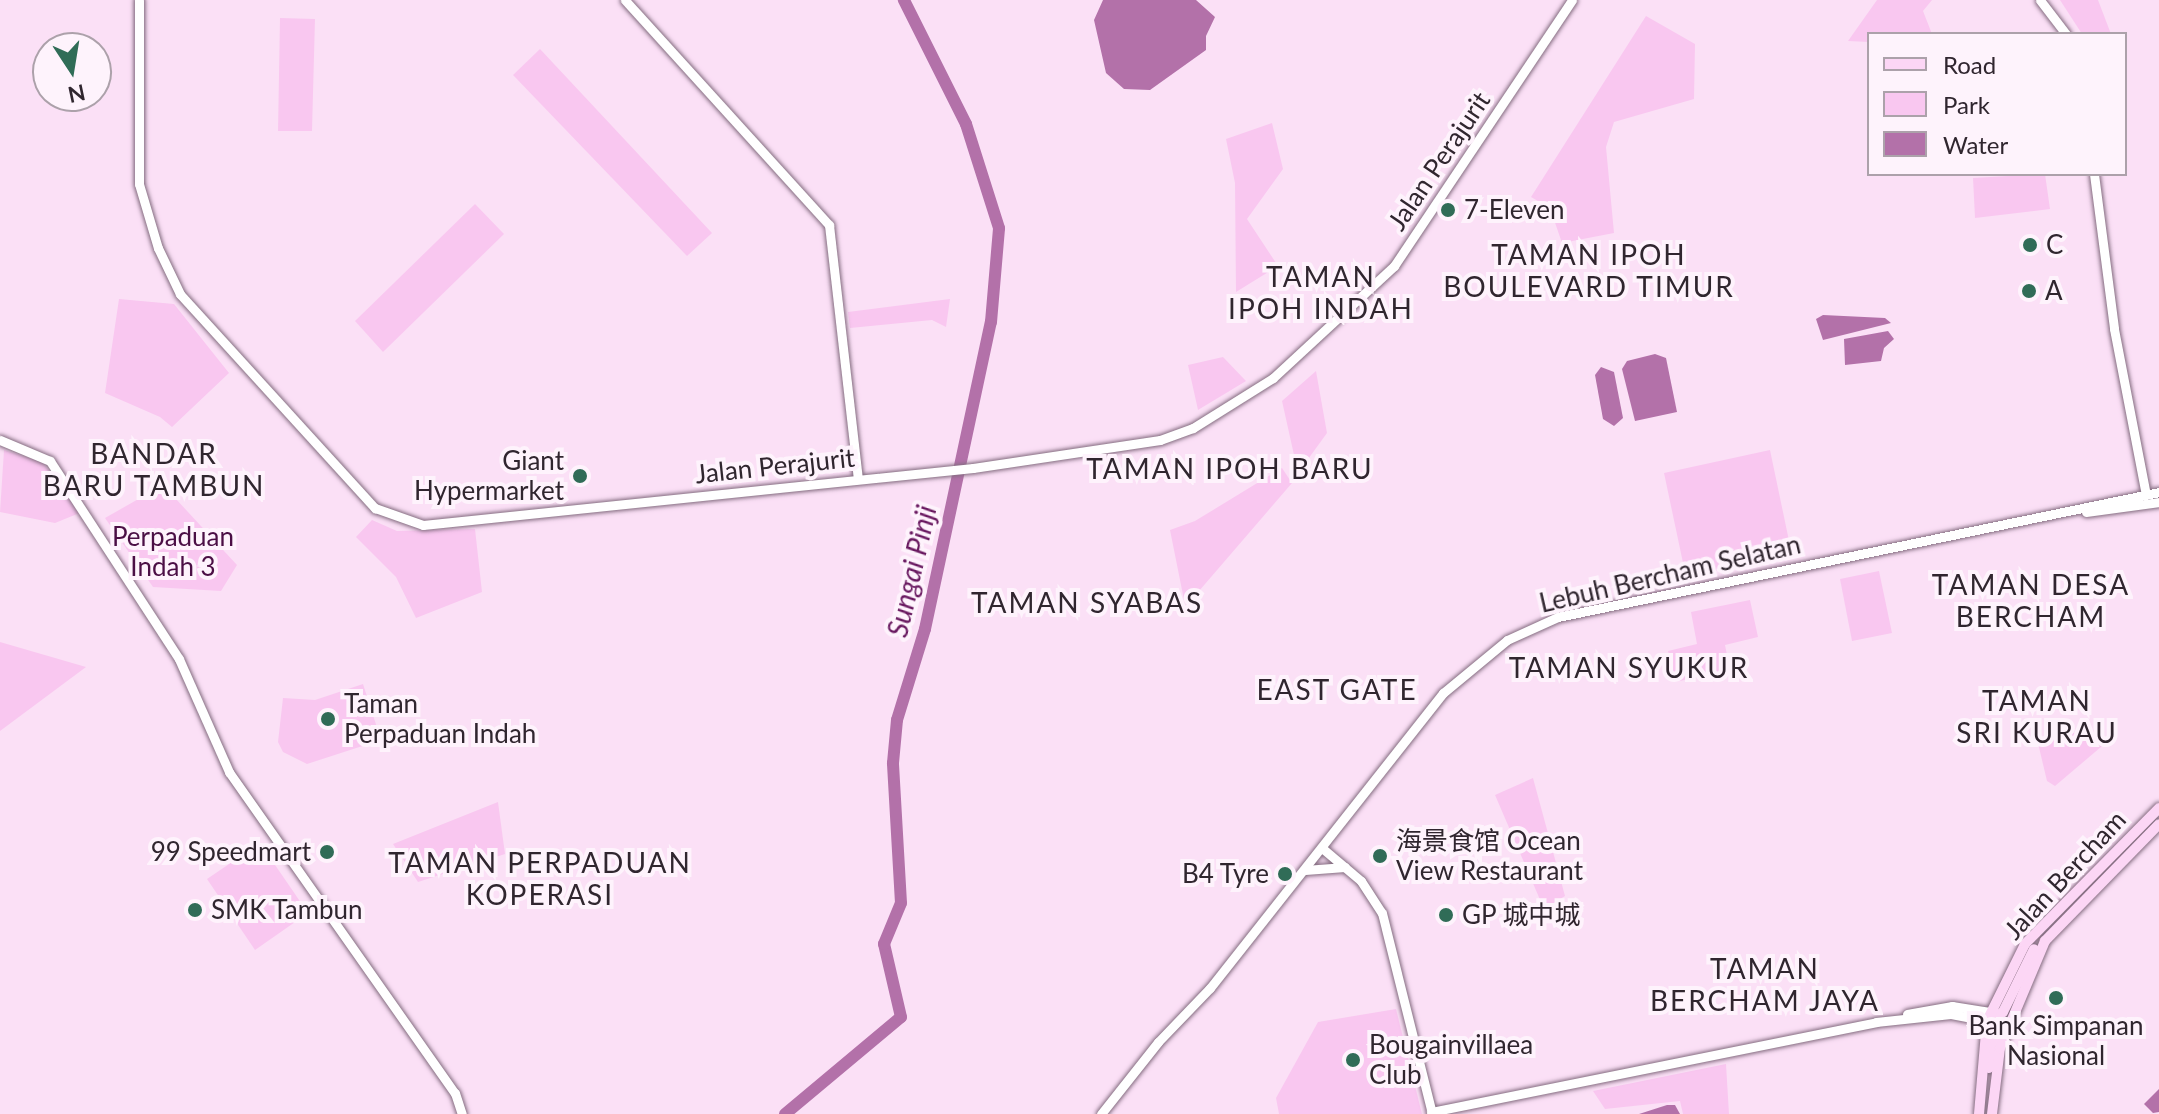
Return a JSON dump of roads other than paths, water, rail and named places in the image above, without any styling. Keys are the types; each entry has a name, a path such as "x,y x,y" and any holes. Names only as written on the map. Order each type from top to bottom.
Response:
{"main road":[{"name":"Jalan Bercham","path":"1979,1114 1991,1017 2025,944 2159,808"},
{"name":"Jalan Bercham","path":"1992,1114 1992,1093 2000,1048 2045,941 2159,824"},
{"path":"1992,1093 1989,1061 1991,1017 2034,949 2045,941"}],"street":[{"name":"Jalan Perajurit","path":"139,0 139,184 171,276 198,316 375,508 423,525 973,468 1177,436 1273,378 1394,266 1572,0"},
{"path":"625,0 829,225 858,478"},
{"path":"2040,0 2064,32"},
{"path":"2094,176 2114,329 2146,495"},
{"path":"0,440 50,461 179,659 229,772 455,1093 462,1114"},
{"path":"2104,513 2138,503 2146,495"},
{"path":"2083,512 2146,495 2159,498"},
{"path":"2083,512 2104,513 2159,498"},
{"name":"Lebuh Bercham Selatan","path":"1101,1114 1305,870 1443,693 1498,646 1537,625 1656,596 2083,512"},
{"path":"1322,848 1347,867 1372,894 1386,924 1432,1113 1897,1019 1951,1014 1991,1017"},
{"path":"1305,870 1347,867"}],"water":[{"path":"1103,0 1196,0 1215,17 1206,36 1206,50 1150,90 1124,89 1106,73 1094,20"},
{"path":"1823,315 1885,318 1891,323 1823,340 1816,319"},
{"path":"1888,331 1894,339 1884,348 1881,361 1845,365 1844,339"},
{"path":"1655,354 1666,358 1677,412 1635,421 1622,369 1627,361"},
{"path":"1601,367 1614,372 1623,418 1614,426 1603,419 1595,375"},
{"path":"1687,657 1695,657 1701,667 1695,677 1687,677 1681,671 1681,663"},
{"path":"2159,1089 2159,1112 2153,1113 2144,1104"},
{"path":"1675,1105 1680,1114 1639,1114"}],"waterway":[{"name":"Sungai Pinji","path":"785,1114 901,1017 884,944 901,903 893,763 897,720 925,629 991,322 999,228 966,124 904,0"}],"place":[{"name":"7-Eleven","path":"1448,210"},
{"name":"C","path":"2030,245"},
{"name":"A","path":"2029,291"},
{"name":"Giant Hypermarket","path":"580,476"},
{"name":"Taman Perpaduan Indah","path":"328,719"},
{"name":"99 Speedmart","path":"327,852"},
{"name":"海景食馆 Ocean View Restaurant","path":"1380,856"},
{"name":"B4 Tyre","path":"1285,874"},
{"name":"SMK Tambun","path":"195,910"},
{"name":"GP 城中城","path":"1446,915"},
{"name":"Bank Simpanan Nasional","path":"2056,998"},
{"name":"Bougainvillaea Club","path":"1353,1060"}],"district":[{"name":"TAMAN IPOH BOULEVARD TIMUR","path":"1589,270"},
{"name":"TAMAN IPOH INDAH","path":"1321,292"},
{"name":"TAMAN IPOH BARU","path":"1230,468"},
{"name":"BANDAR BARU TAMBUN","path":"154,469"},
{"name":"TAMAN DESA BERCHAM","path":"2031,600"},
{"name":"TAMAN SYABAS","path":"1087,602"},
{"name":"TAMAN SYUKUR","path":"1629,667"},
{"name":"EAST GATE","path":"1337,689"},
{"name":"TAMAN SRI KURAU","path":"2037,716"},
{"name":"TAMAN PERPADUAN KOPERASI","path":"540,878"},
{"name":"TAMAN BERCHAM JAYA","path":"1765,984"}],"park label":[{"name":"Perpaduan Indah 3","path":"173,552"}]}
